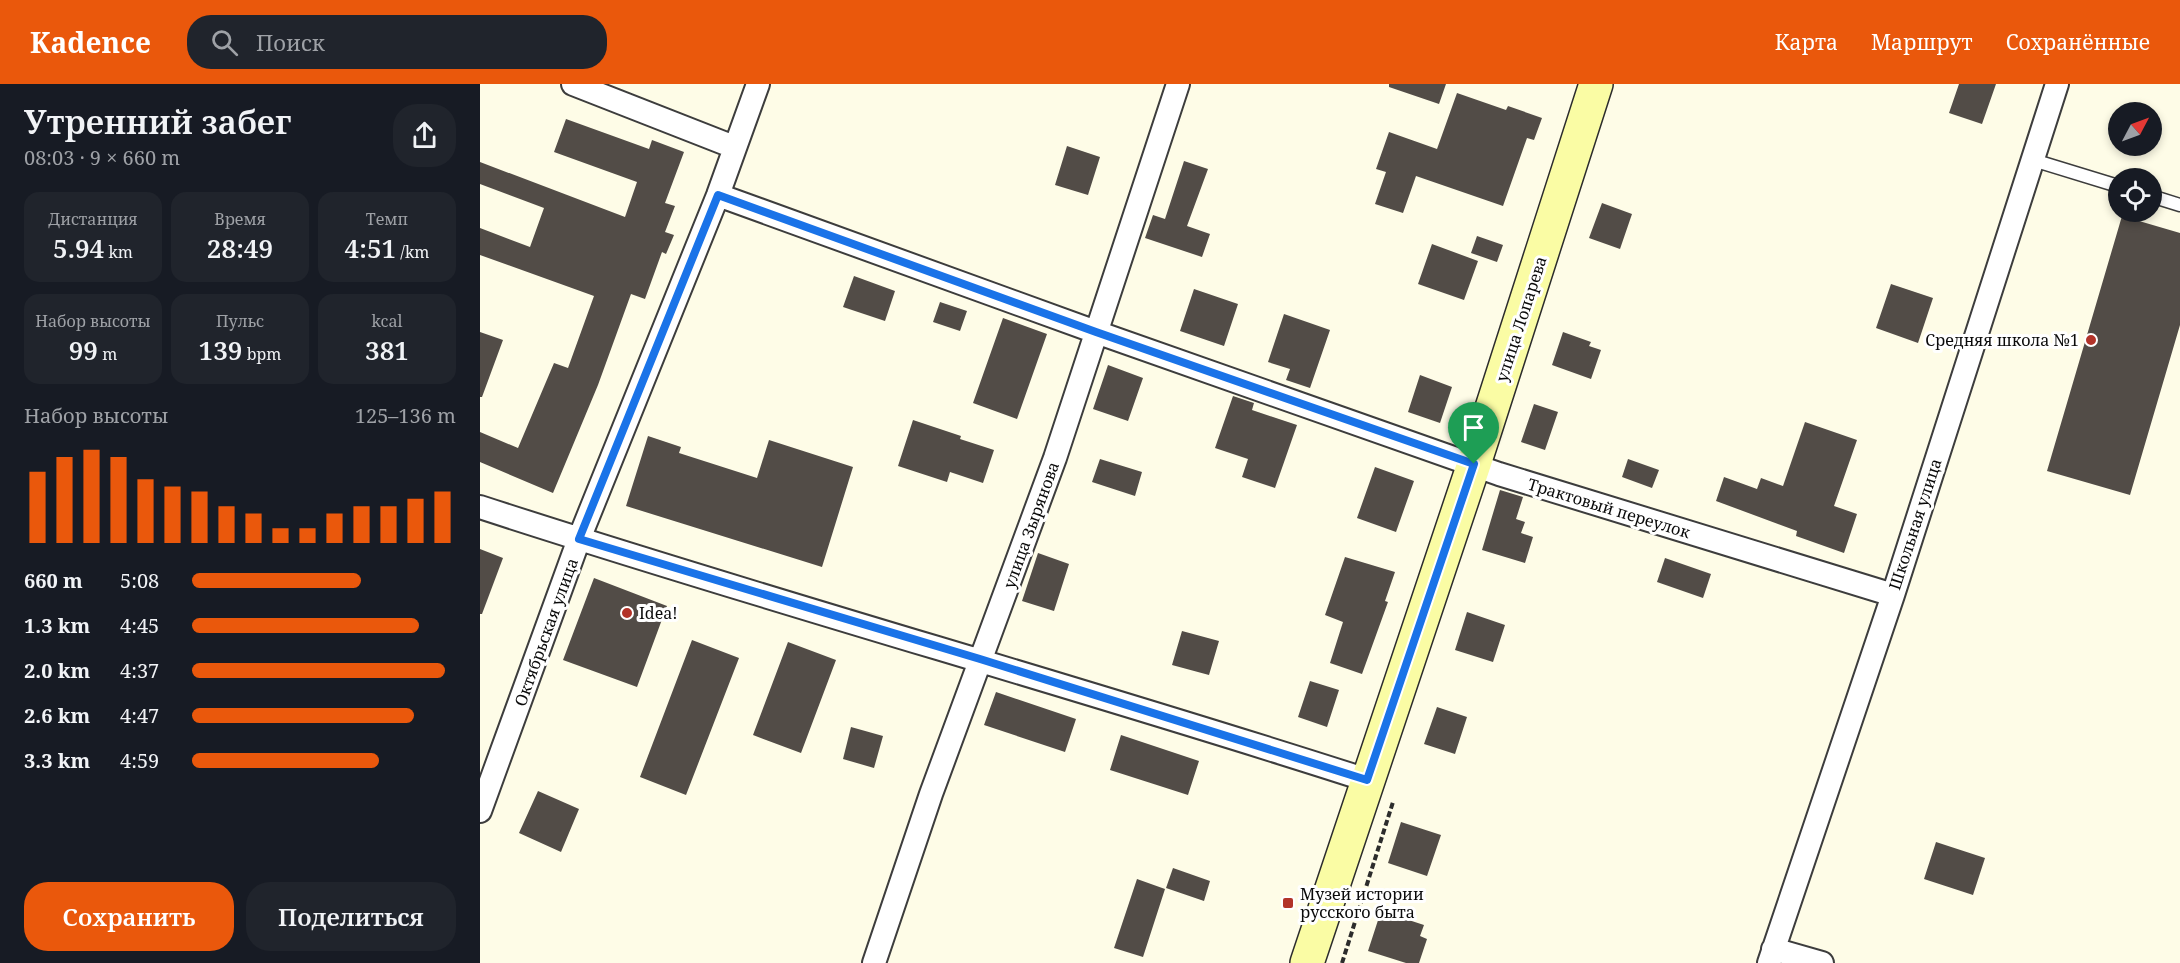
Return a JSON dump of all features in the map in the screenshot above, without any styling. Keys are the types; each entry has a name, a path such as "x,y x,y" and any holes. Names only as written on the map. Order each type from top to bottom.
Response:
{"main road":[{"name":"улица Лопарева","path":"1307,963 1474,464 1596,84"}],"street":[{"path":"573,84 734,147"},
{"name":"Октябрьская улица","path":"480,811 579,539 718,195 758,84"},
{"name":"улица Зырянова","path":"874,963 931,794 1055,458 1178,84"},
{"name":"Школьная улица","path":"1771,956 1893,595 2057,84"},
{"name":"Трактовый переулок","path":"718,195 1096,332 1474,464 1893,595"},
{"path":"480,507 579,539 980,659 1367,780"},
{"path":"1771,956 1822,963"}],"lane":[{"path":"2033,160 2108,183"},
{"path":"2162,199 2180,205"}],"building":[{"path":"1389,84 1446,84 1439,104 1389,87"},
{"path":"1959,84 1996,84 1982,124 1949,113"},
{"path":"1457,93 1506,110 1508,106 1542,118 1534,140 1527,138 1503,206 1416,176 1403,213 1375,204 1386,172 1376,169 1389,132 1437,149"},
{"path":"566,119 649,149 652,140 684,152 665,203 675,206 665,232 674,235 666,254 662,252 645,299 631,294 598,385 553,493 480,462 480,432 518,448 554,363 568,368 594,296 480,255 480,228 530,247 544,208 480,184 480,162 625,217 637,182 554,152"},
{"path":"1067,146 1100,157 1088,195 1055,185"},
{"path":"1184,161 1208,169 1187,226 1210,234 1202,257 1145,238 1153,215 1165,219"},
{"path":"1602,203 1632,214 1620,249 1589,238"},
{"path":"2120,222 2142,222 2180,233 2180,325 2130,495 2047,471"},
{"path":"1477,236 1503,245 1497,262 1471,253"},
{"path":"1432,244 1478,261 1464,300 1418,284"},
{"path":"854,276 895,291 885,321 843,307"},
{"path":"1891,284 1933,298 1918,343 1876,328"},
{"path":"1194,289 1238,304 1224,346 1180,331"},
{"path":"940,302 967,311 960,331 933,322"},
{"path":"1284,314 1330,330 1310,388 1286,380 1290,369 1268,362"},
{"path":"1003,318 1047,334 1017,419 973,403"},
{"path":"480,332 503,340 482,397 480,397"},
{"path":"1563,332 1591,342 1589,346 1601,350 1591,379 1552,365"},
{"path":"1108,365 1143,378 1128,421 1093,409"},
{"path":"1420,375 1452,387 1440,423 1408,412"},
{"path":"1233,396 1254,403 1252,410 1297,425 1275,488 1242,477 1248,459 1215,448"},
{"path":"1534,404 1558,412 1545,450 1521,442"},
{"path":"913,420 994,450 983,483 950,472 947,482 898,466"},
{"path":"1805,422 1857,440 1834,506 1857,514 1844,553 1796,536 1797,531 1716,501 1724,477 1757,489 1761,478 1783,486"},
{"path":"648,436 681,447 679,453 757,478 769,440 853,467 822,567 626,506"},
{"path":"1100,459 1142,472 1135,496 1092,482"},
{"path":"1628,459 1659,470 1652,488 1622,477"},
{"path":"1375,467 1414,481 1396,532 1357,518"},
{"path":"1500,490 1523,497 1516,519 1525,522 1521,533 1533,537 1525,563 1482,550"},
{"path":"480,549 503,558 482,614 480,614"},
{"path":"1038,553 1069,564 1054,611 1022,601"},
{"path":"1345,557 1395,572 1385,601 1388,602 1362,674 1330,663 1343,622 1325,615"},
{"path":"1665,558 1711,574 1703,598 1657,582"},
{"path":"594,578 667,606 637,687 563,660"},
{"path":"1467,612 1505,625 1493,662 1455,650"},
{"path":"1182,631 1219,641 1209,675 1172,665"},
{"path":"692,640 739,658 686,795 640,777"},
{"path":"788,642 836,660 801,753 753,735"},
{"path":"1310,681 1339,690 1327,727 1298,717"},
{"path":"996,692 1076,719 1065,752 984,725"},
{"path":"1437,707 1467,717 1455,754 1424,744"},
{"path":"851,727 883,736 874,768 843,759"},
{"path":"1121,735 1199,761 1188,795 1110,770"},
{"path":"538,791 579,809 561,852 519,833"},
{"path":"1401,822 1441,835 1427,876 1388,863"},
{"path":"1936,842 1985,858 1973,895 1924,879"},
{"path":"1173,868 1210,881 1204,901 1166,888"},
{"path":"1137,879 1165,889 1143,957 1114,948"},
{"path":"1381,911 1424,925 1420,936 1427,939 1419,963 1406,963 1368,951"}],"place":[{"name":"Средняя школа №1","path":"2091,340"},
{"name":"Idea!","path":"627,613"},
{"name":"Музей истории русского быта","path":"1288,903"}],"route":[{"path":"718,195 1096,332 1474,464 1367,780 980,659 579,539 718,195"}]}
